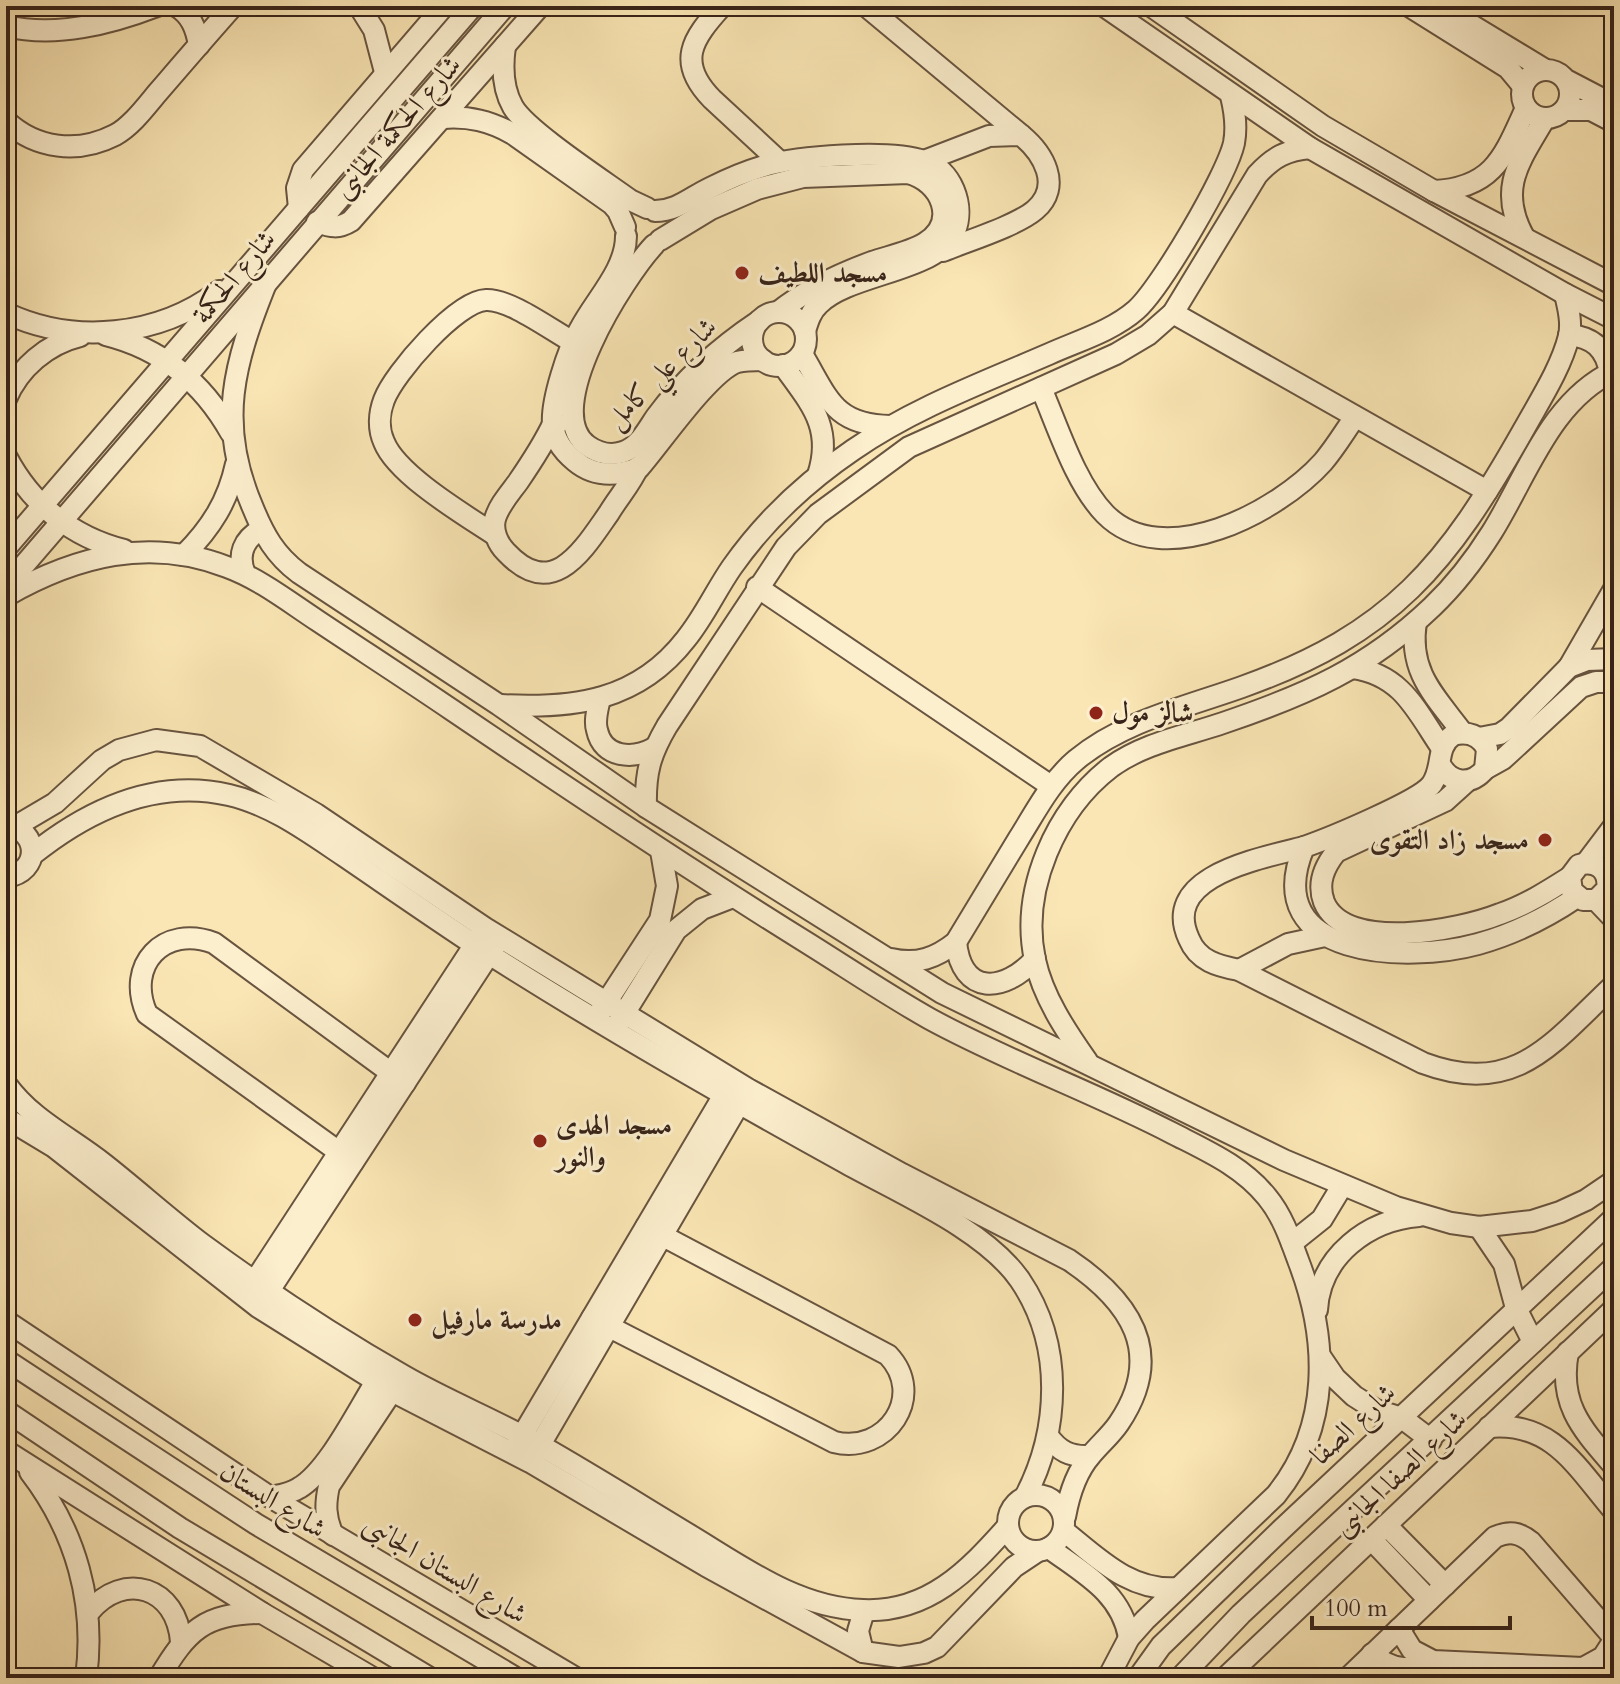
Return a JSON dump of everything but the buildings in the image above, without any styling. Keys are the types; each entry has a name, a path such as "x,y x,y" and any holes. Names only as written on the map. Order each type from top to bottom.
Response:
{"street":[{"path":"6,26 66,30 118,21 157,6"},
{"path":"176,6 191,18 199,45"},
{"path":"6,121 20,134 46,145 83,147 117,134 144,108 233,6"},
{"path":"359,6 374,30 385,72"},
{"name":"شارع الحكمة الجانبى","path":"299,208 297,188 303,170 444,6"},
{"name":"شارع الحكمة","path":"6,548 473,6"},
{"name":"شارع الحكمة","path":"6,586 505,6"},
{"name":"شارع الحكمة الجانبى","path":"317,222 333,228 343,227 351,221 540,6"},
{"path":"722,6 699,31 692,45 694,75 712,99 780,162"},
{"path":"778,312 825,282 1025,217 1037,209 1048,186 1045,161 1036,148 866,6"},
{"path":"1104,6 1310,148 1614,319"},
{"path":"1151,6 1323,126 1434,191 1614,285"},
{"path":"1440,6 1456,12 1544,69"},
{"path":"1411,7 1508,68 1523,86 1523,101 1536,113 1559,115 1565,110 1570,101 1568,81"},
{"path":"443,118 472,118 500,126 612,204 626,232 638,246 657,242 664,224 651,210 630,200 523,120 507,94 503,63 505,46"},
{"path":"1205,78 1220,55"},
{"path":"1523,86 1535,72 1553,70 1614,105"},
{"path":"499,705 567,706 600,698 641,679 662,665 686,639 733,566 760,531 818,475 913,413 1106,329 1136,310 1153,290 1205,204 1230,155 1236,126 1231,96"},
{"path":"1565,110 1591,110 1614,122"},
{"path":"1434,191 1453,190 1489,174 1536,113"},
{"path":"1524,237 1515,221 1511,184 1536,113"},
{"name":"شارع علي كامل","path":"639,468 624,473 592,471 578,464 557,440 595,336 639,263 657,242 711,209 757,189 815,176 914,164 989,136 1021,135"},
{"path":"646,807 647,768 654,748 757,587 786,547 818,514 909,447 1116,354 1148,335 1173,313 1257,175 1281,154 1310,148"},
{"name":"شارع علي كامل","path":"651,210 674,208 710,188 780,162 845,156 914,164"},
{"path":"805,331 813,311 827,297 930,248 941,224 942,201 937,190 914,164"},
{"path":"626,232 632,213 651,210"},
{"name":"شارع علي كامل","path":"626,232 624,256 573,342 558,391 563,424 591,449 612,454 632,448 678,390 726,344 759,321"},
{"path":"6,399 18,376 51,347 71,339 140,327 177,315 211,298 242,275"},
{"path":"267,281 243,351 232,402 231,433 236,464 262,529 277,554 299,573 646,807 885,958 984,1015 1087,1061 1342,1186 1423,1216 1479,1227 1532,1221 1560,1212 1586,1200 1614,1181"},
{"path":"885,958 904,962 923,961 941,954 956,942 1051,786 1074,762 1100,743 1129,727 1255,682 1326,652 1390,609 1444,555 1487,491 1536,406 1569,335 1565,294"},
{"path":"495,535 444,501 387,449 380,426 384,398 435,333 459,310 479,300 501,302 573,342"},
{"path":"778,312 790,314 799,320 805,331 806,343 802,354 793,362 772,365 755,351 752,341 759,321 768,314 778,312"},
{"path":"6,313 63,332 97,334 136,344 168,361 212,402 231,433"},
{"path":"1173,313 1487,491"},
{"path":"1087,1061 1056,1012 1035,959 1033,931 1040,876 1060,824 1082,794 1112,767 1140,751 1266,709 1315,689 1379,652 1434,605 1474,558 1563,412 1576,397 1612,372 1602,350 1582,336 1569,335"},
{"path":"802,354 830,402 841,414 855,422 890,426"},
{"name":"شارع علي كامل","path":"563,424 541,449 494,521 495,535 501,547 514,561 531,570 550,572 563,568 582,551 639,468 705,388 737,362 763,360"},
{"path":"783,365 816,411 822,427 824,444 818,475"},
{"path":"1001,375 1012,401"},
{"path":"1041,388 1088,492 1106,515 1130,531 1157,540 1195,536 1264,508 1295,487 1323,461 1355,417"},
{"path":"632,448 639,468"},
{"path":"6,456 21,481 42,506 61,522 87,537 130,552"},
{"path":"184,555 218,514 236,464"},
{"path":"245,574 243,548 247,540 262,529"},
{"path":"6,596 57,571 105,556 130,552 184,555 245,574 661,851 923,1015 972,1042 1134,1113 1238,1169 1271,1202 1292,1243 1304,1276 1320,1356 1321,1381 1313,1431 1292,1476 1262,1510 1161,1602 1129,1638 1108,1678"},
{"path":"757,587 1051,786"},
{"path":"1614,589 1564,682 1511,752 1466,782 1445,801 1333,845 1304,847 1228,868 1210,877 1195,890 1187,903 1184,919 1194,950 1207,961 1239,970 1446,1072 1471,1075 1496,1073 1519,1066 1541,1053 1614,985"},
{"path":"1416,622 1414,649 1420,675 1470,735 1487,749 1485,769"},
{"path":"1366,940 1338,921 1327,909 1321,895 1321,879 1333,845 1424,793 1437,775 1440,755 1453,735 1500,734 1587,660 1614,659"},
{"path":"1353,668 1379,674 1401,689 1450,777 1466,782"},
{"path":"1255,682 1266,709"},
{"path":"1564,682 1581,687 1596,682 1614,682"},
{"path":"600,698 597,731 603,744 612,752 627,757 641,755 654,748"},
{"path":"11,825 55,803 86,773 119,750 156,740 200,746 316,814 488,941"},
{"path":"203,790 215,774 218,755"},
{"path":"86,773 92,792 106,806"},
{"path":"32,855 68,828 106,806 144,795 203,790 252,802 273,811 975,1237 1018,1278 1039,1320 1051,1366 1052,1413 1048,1436 1043,1457 1025,1497 1015,1504 1009,1514 1011,1536 1018,1545 1044,1550 1106,1590 1123,1614 1129,1638"},
{"path":"7,881 28,866 32,855 26,833 11,825"},
{"path":"1614,826 1596,881 1614,919"},
{"path":"1304,847 1295,879 1302,910 1325,936 1343,945 1474,923 1596,881"},
{"path":"610,1016 660,920 667,886 661,851"},
{"path":"610,1016 676,930 702,909 733,897"},
{"path":"797,937 813,913"},
{"path":"1239,970 1280,948 1325,936"},
{"path":"346,1157 147,1014 139,986 149,958 158,948 186,937 214,943 398,1077"},
{"path":"257,1294 488,941"},
{"path":"956,942 958,958 966,972 978,982 1008,982 1022,974 1035,959"},
{"path":"6,1084 30,1113 103,1163 257,1294"},
{"path":"526,1449 736,1092"},
{"path":"526,1449 706,1566 863,1652 899,1657 924,1653 937,1647 1014,1567 1058,1541 1074,1485 1089,1456 1118,1424 1138,1385 1141,1363 1139,1340 1131,1321 1093,1276 1045,1247 736,1092"},
{"path":"6,1118 54,1147 257,1294 389,1378 799,1598 864,1611 903,1606 938,1592 1008,1526"},
{"path":"1292,1243 1322,1219 1342,1186"},
{"path":"1316,1324 1317,1303 1323,1283 1346,1247 1381,1224 1423,1216"},
{"name":"شارع الصفا","path":"1138,1678 1161,1646 1281,1530 1614,1218"},
{"path":"1479,1227 1504,1264 1516,1308 1533,1342"},
{"path":"600,1322 834,1442 855,1445 879,1437 900,1412 902,1379 888,1355 654,1232"},
{"path":"1018,1278 1027,1260 1045,1247"},
{"path":"1180,1678 1241,1614 1614,1267"},
{"name":"شارع الصفا الجانبى","path":"1225,1678 1614,1309"},
{"name":"شارع البستان الجانبى","path":"6,1321 270,1497 576,1678"},
{"path":"1568,1352 1567,1395 1578,1422 1614,1466"},
{"path":"1320,1356 1335,1378 1354,1396 1376,1410 1402,1418 1431,1440"},
{"name":"شارع البستان","path":"6,1360 256,1524 516,1678"},
{"path":"270,1497 301,1487 314,1476 389,1378"},
{"path":"333,1535 326,1520 325,1502 329,1486 389,1378"},
{"path":"6,1411 180,1528 430,1678"},
{"path":"1554,1442 1559,1429 1571,1422 1578,1422"},
{"path":"1489,1427 1523,1428 1554,1442 1614,1511"},
{"path":"1048,1436 1065,1453 1089,1456"},
{"path":"14,1457 262,1613 373,1678"},
{"path":"14,1457 61,1522 79,1566 89,1612 86,1678"},
{"path":"1025,1497 1045,1496 1053,1500 1064,1524 1133,1582 1162,1589 1178,1588"},
{"path":"1262,1510 1281,1530"},
{"path":"165,1552 180,1528"},
{"path":"1378,1532 1445,1585"},
{"path":"1378,1532 1429,1600"},
{"path":"1348,1678 1495,1537 1514,1532 1531,1542 1614,1639 1603,1657 1583,1668"},
{"path":"89,1612 98,1600 111,1592 140,1588 154,1593 175,1613 181,1642"},
{"path":"938,1592 955,1604 961,1624"},
{"path":"863,1652 858,1631 864,1611"},
{"path":"159,1678 181,1642 210,1622 227,1616 262,1613"},
{"path":"1399,1629 1412,1650 1433,1661 1583,1668 1614,1676"},
{"path":"1372,1654 1385,1665 1401,1669 1418,1668 1433,1661"}],"place":[{"name":"مسجد اللطيف","path":"742,273"},
{"name":"شالز مول","path":"1096,713"},
{"name":"مسجد زاد التقوى","path":"1545,840"},
{"name":"مسجد الهدى والنور","path":"540,1141"},
{"name":"مدرسة مارفيل","path":"415,1320"}]}
